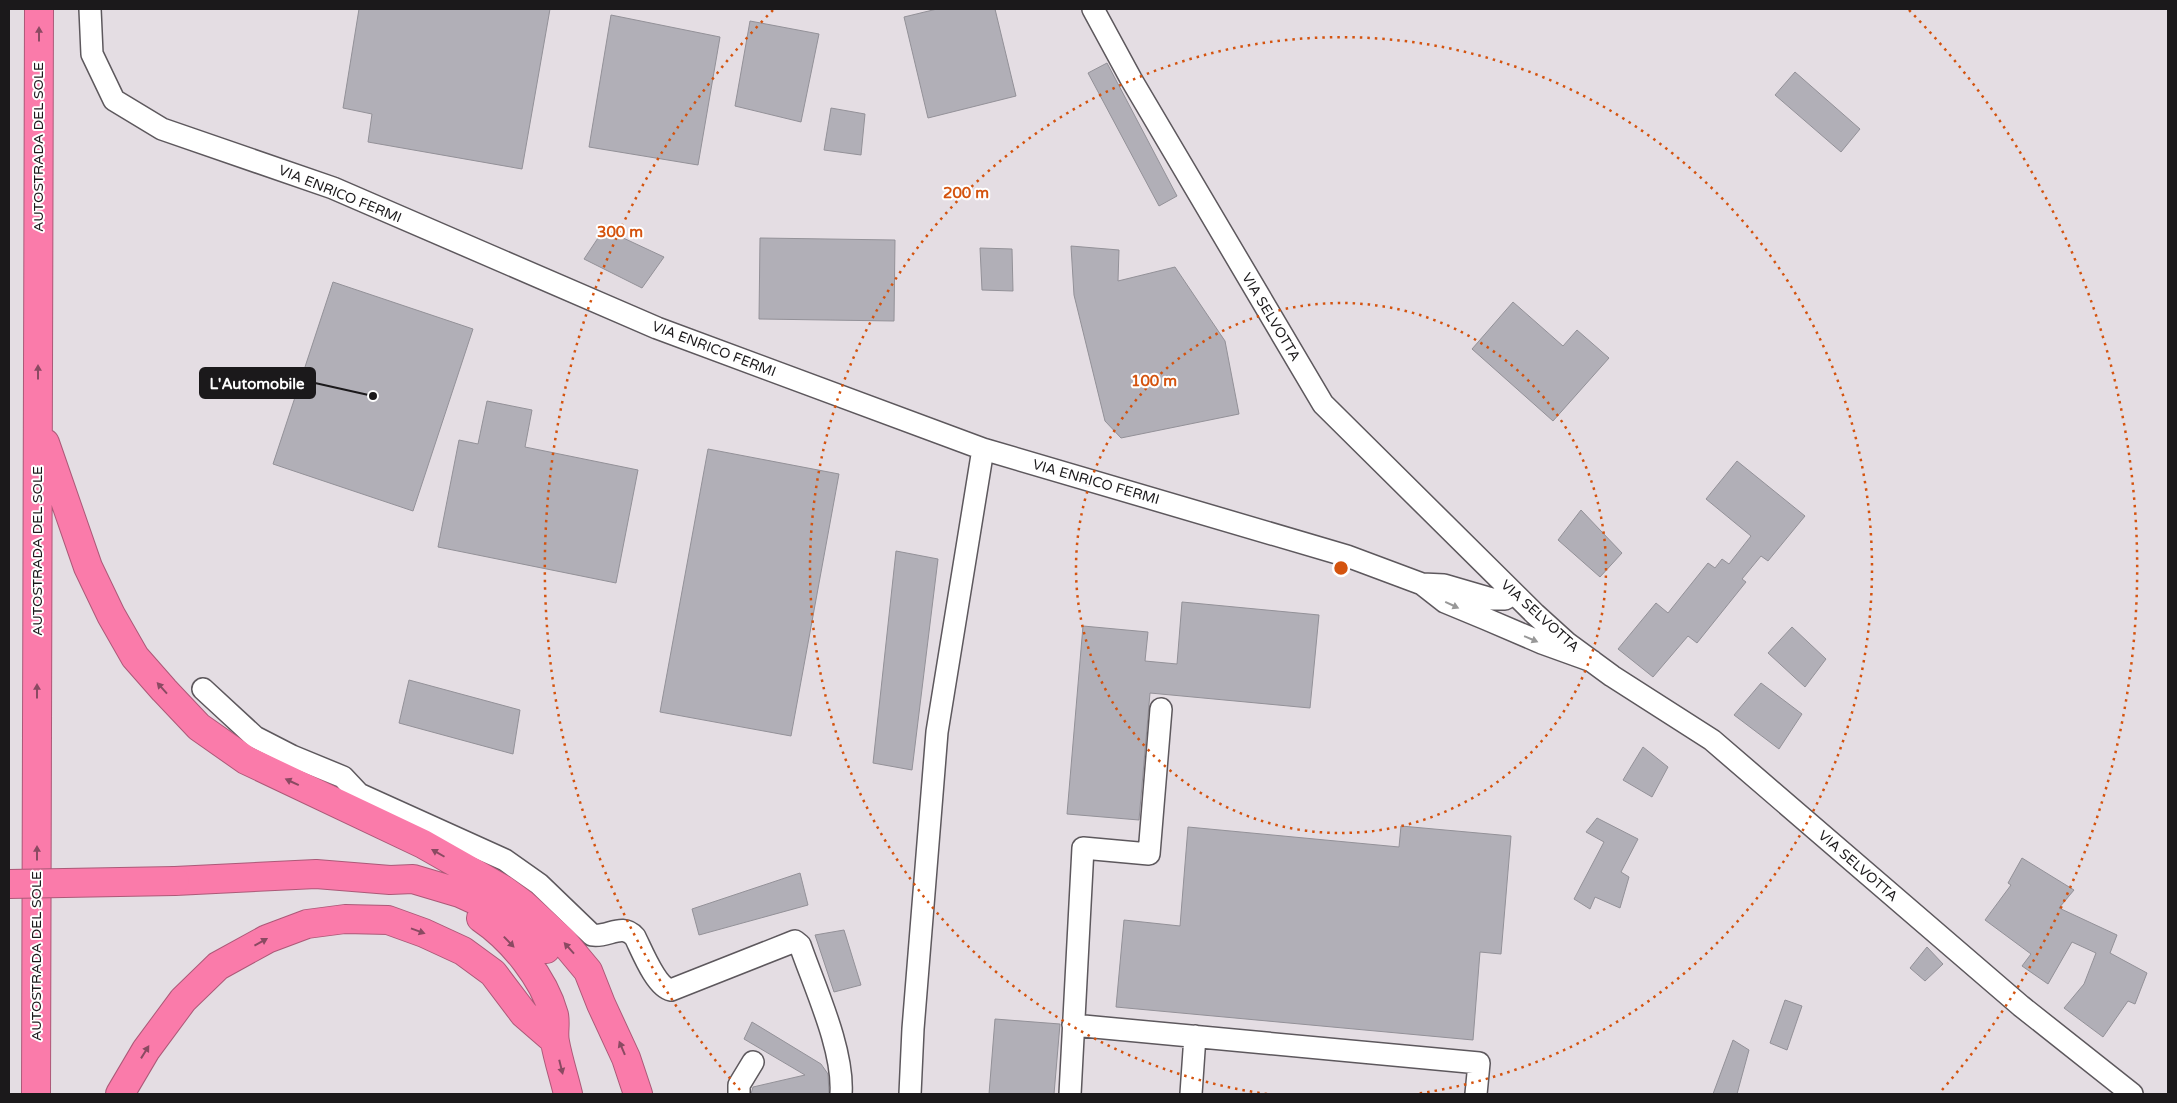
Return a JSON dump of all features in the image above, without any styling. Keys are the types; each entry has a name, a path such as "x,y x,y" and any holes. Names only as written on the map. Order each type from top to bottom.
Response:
{"highway":[{"name":"AUTOSTRADA DEL SOLE","path":"36,1094 39,9"},
{"path":"38,421 88,567 111,615 135,657 198,727 246,760 422,844 504,890 543,921 588,970 601,1004 626,1058 638,1094"},
{"path":"9,884 175,881 316,874 390,880 413,879 460,894 507,916 527,931 574,980 601,1004"},
{"path":"390,880 410,892 455,904 473,913 492,926 528,963 555,1016 554,1040 568,1094"},
{"path":"120,1094 146,1050 183,1000 218,966 267,938 307,924 345,919 388,920 424,933 463,951 493,973 524,1014 554,1040"}],"street":[{"name":"VIA ENRICO FERMI","path":"90,9 92,54 114,100 162,129 333,188 657,328 982,449 1347,556 1422,584 1445,602 1542,644 1592,661"},
{"name":"VIA SELVOTTA","path":"1093,9 1136,88 1323,404 1513,593 1567,643 1712,740 2021,1006 2132,1094"},
{"path":"910,1094 913,1028 937,732 982,449"},
{"name":"VIA ENRICO FERMI","path":"1444,585 1460,581 1469,574 1472,562 1469,549"},
{"name":"VIA ENRICO FERMI","path":"1422,584 1444,585 1492,599 1505,599 1513,593"},
{"path":"1486,619 1502,619 1511,611 1513,593"},
{"path":"203,689 255,737 271,747 343,778 359,794 505,860 538,884 592,935 600,936 622,930 630,931 660,983 666,989 672,990 795,941 800,945 834,1042 839,1059 841,1094"},
{"path":"1070,1094 1083,848 1149,854 1161,708"},
{"path":"1073,1025 1479,1063 1476,1094"},
{"path":"1191,1094 1195,1036"},
{"path":"739,1094 739,1085 753,1062"}],"building":[{"path":"359,9 550,9 522,169 368,142 372,114 343,108"},
{"path":"937,9 995,9 1016,96 928,118 904,17"},
{"path":"611,15 720,37 698,165 589,147"},
{"path":"750,21 819,34 801,122 735,106"},
{"path":"1107,63 1177,196 1159,206 1088,73"},
{"path":"1795,72 1860,129 1841,152 1775,95"},
{"path":"831,108 865,114 861,155 824,150"},
{"path":"604,229 664,257 642,288 584,259"},
{"path":"760,238 895,240 894,321 759,319"},
{"path":"1071,246 1119,250 1118,281 1175,267 1225,341 1239,414 1121,438 1105,421 1074,295"},
{"path":"980,248 1012,249 1013,291 982,290"},
{"path":"333,282 473,329 413,511 273,464"},
{"path":"1513,302 1563,346 1577,330 1609,358 1553,421 1472,349"},
{"path":"487,401 532,410 525,447 638,470 616,583 438,547 459,440 478,444"},
{"path":"708,449 839,474 791,736 660,712"},
{"path":"1737,461 1805,516 1768,561 1761,556 1742,579 1746,582 1697,643 1688,636 1653,677 1618,649 1656,603 1668,613 1708,563 1715,568 1722,559 1729,564 1751,536 1706,499"},
{"path":"1581,510 1622,553 1600,577 1558,540"},
{"path":"896,551 938,559 912,770 873,763"},
{"path":"1182,602 1319,615 1310,708 1150,693 1139,820 1067,814 1083,626 1148,632 1145,661 1177,664"},
{"path":"1792,627 1826,659 1805,687 1768,653"},
{"path":"409,680 520,710 513,754 399,723"},
{"path":"1761,683 1802,714 1779,749 1734,715"},
{"path":"1643,747 1668,767 1652,797 1623,780"},
{"path":"1597,818 1638,839 1621,872 1629,877 1620,908 1595,897 1590,909 1574,899 1604,842 1586,832"},
{"path":"1401,826 1511,836 1501,954 1480,952 1473,1040 1116,1007 1124,920 1180,926 1188,827 1399,847"},
{"path":"2022,858 2074,890 2059,908 2117,935 2110,953 2147,973 2135,1004 2128,1001 2103,1037 2064,1008 2084,984 2096,953 2072,942 2048,984 2022,966 2031,954 1985,920 2011,885 2008,883"},
{"path":"800,873 808,905 699,935 692,909"},
{"path":"844,930 861,985 834,992 815,935"},
{"path":"1927,947 1943,964 1925,981 1910,968"},
{"path":"1785,1000 1802,1006 1787,1050 1770,1043"},
{"path":"995,1019 1060,1024 1054,1094 989,1094"},
{"path":"752,1022 821,1064 828,1074 829,1094 751,1094 753,1087 805,1075 744,1039"},
{"path":"1733,1040 1749,1050 1737,1094 1713,1094"}],"place":[{"name":"L'Automobile","path":"373,396"}]}
